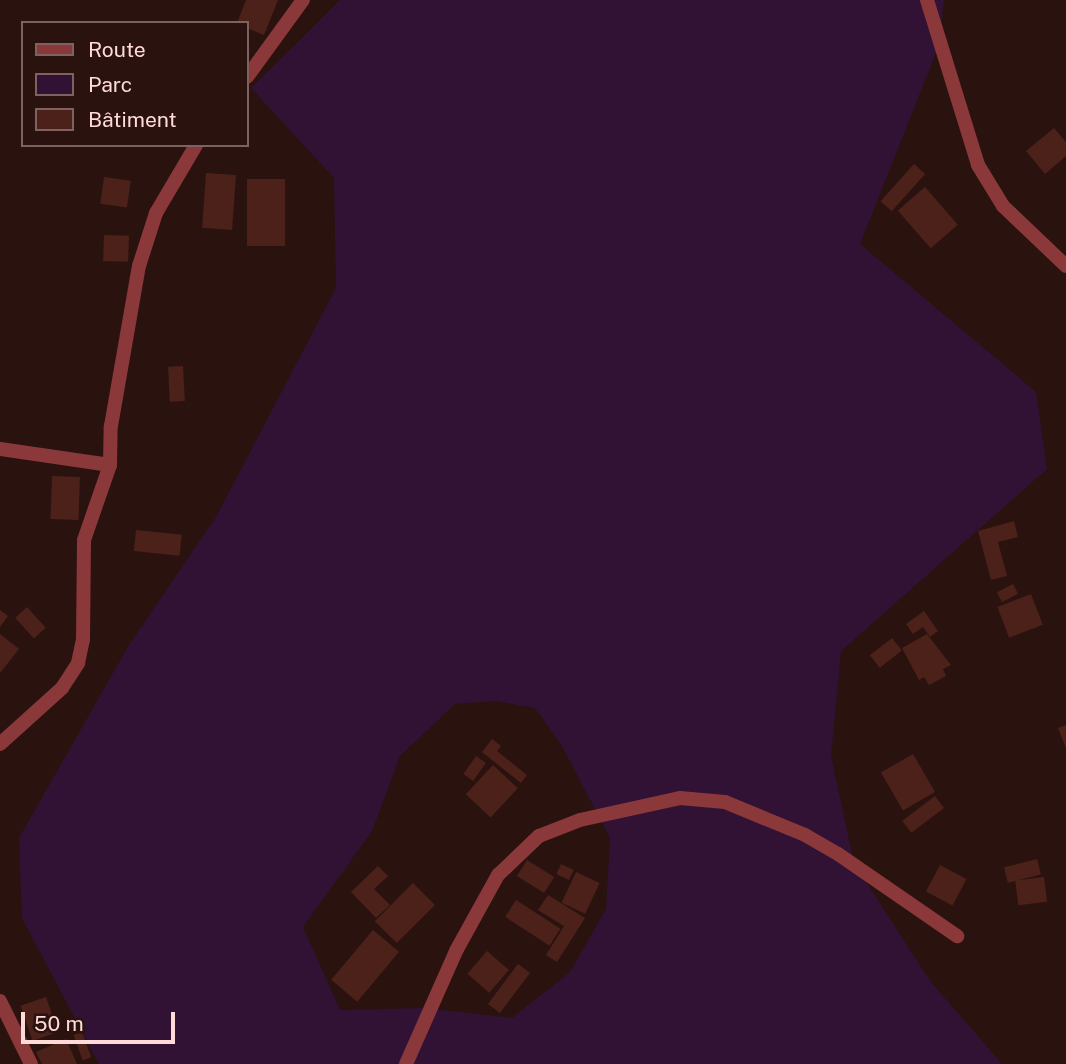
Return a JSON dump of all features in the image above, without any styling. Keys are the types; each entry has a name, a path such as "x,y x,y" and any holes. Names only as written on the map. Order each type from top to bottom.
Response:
{"street":[{"path":"248,76 303,0"},
{"path":"927,0 978,165 1003,206 1066,266"},
{"path":"0,744 62,688 78,663 83,639 84,540 110,465 111,426 139,266 156,213 195,147"},
{"path":"0,449 110,465"},
{"path":"406,1064 456,951 498,875 539,836 580,820 680,798 725,802 804,835 838,854 957,936"},
{"path":"0,1001 31,1064"}],"green space":[{"path":"340,0 944,0 939,45 860,244 1036,392 1047,469 841,651 831,756 854,863 930,981 1002,1064 99,1064 22,918 19,838 129,645 216,517 336,288 334,178 251,88","holes":["496,701 535,708 562,746 610,838 606,909 570,972 512,1018 424,1008 340,1010 303,927 372,831 400,756 455,704"]}],"building":[{"path":"246,0 278,0 264,35 248,28 248,21 238,21"},
{"path":"1054,128 1066,142 1066,156 1045,174 1026,151"},
{"path":"914,164 925,174 892,211 881,201"},
{"path":"206,173 236,175 232,230 202,228"},
{"path":"104,177 131,181 127,207 100,204"},
{"path":"247,179 285,179 285,246 247,246"},
{"path":"925,187 958,225 931,248 898,211"},
{"path":"104,235 129,236 128,262 103,261"},
{"path":"183,366 185,401 170,402 168,367"},
{"path":"52,476 80,477 78,520 50,519"},
{"path":"1014,521 1018,537 998,542 1007,576 991,580 978,531"},
{"path":"136,530 182,535 180,556 134,551"},
{"path":"1013,584 1018,594 1002,602 997,592"},
{"path":"1031,594 1043,625 1009,638 997,607"},
{"path":"27,607 46,628 34,639 15,618"},
{"path":"0,610 8,616 0,627"},
{"path":"924,611 938,631 930,637 923,627 913,634 906,624"},
{"path":"0,634 19,649 0,673"},
{"path":"927,634 951,665 943,669 946,676 929,685 924,677 919,680 902,648"},
{"path":"892,638 902,651 880,668 870,655"},
{"path":"1066,725 1066,748 1058,728"},
{"path":"492,739 501,746 497,751 527,775 521,783 482,752"},
{"path":"913,754 935,792 903,811 881,772"},
{"path":"476,756 486,763 473,781 463,774"},
{"path":"493,765 518,788 491,817 466,794"},
{"path":"935,796 944,808 911,833 902,821"},
{"path":"1037,859 1041,875 1008,883 1004,867"},
{"path":"527,860 554,877 544,893 517,876"},
{"path":"561,864 574,870 569,880 556,874"},
{"path":"940,865 966,879 952,906 926,891"},
{"path":"378,866 388,876 374,889 390,905 376,918 351,892"},
{"path":"576,872 600,883 585,914 562,903"},
{"path":"1044,877 1047,902 1018,905 1015,881"},
{"path":"413,883 435,905 397,943 375,921"},
{"path":"548,895 585,918 557,962 546,955 564,926 538,910"},
{"path":"516,900 560,929 550,946 505,917"},
{"path":"373,930 399,952 357,1002 331,980"},
{"path":"487,951 509,970 489,993 467,974"},
{"path":"518,964 530,973 500,1013 488,1004"},
{"path":"46,997 58,1032 33,1041 20,1006"},
{"path":"82,1032 91,1057 83,1060 74,1035"},
{"path":"66,1039 77,1064 42,1064 36,1052"}]}
